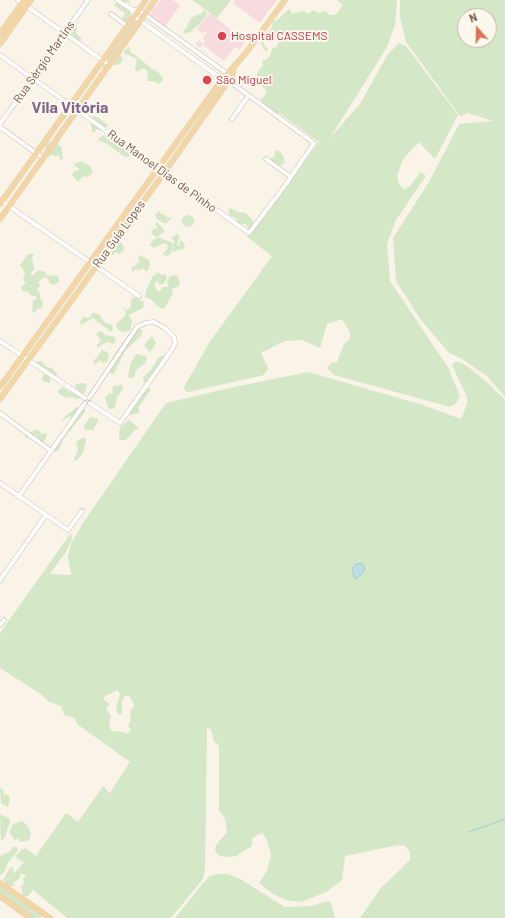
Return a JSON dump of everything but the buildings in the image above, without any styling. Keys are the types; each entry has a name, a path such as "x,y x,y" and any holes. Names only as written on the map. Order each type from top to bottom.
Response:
{"main road":[{"path":"0,34 23,2 31,0"},
{"path":"1,202 101,60 146,0"},
{"path":"0,219 155,0"},
{"name":"Rua Guia Lopes","path":"0,399 25,358 90,262 228,79 234,67 285,0"},
{"path":"0,44 23,2"},
{"name":"Rua Guia Lopes","path":"0,387 25,358 164,173 197,120"},
{"path":"0,883 50,918"},
{"path":"0,896 30,918"}],"street":[{"name":"Rua Sérgio Martins","path":"0,124 88,0"},
{"path":"117,0 131,9 139,10 145,14 248,96 312,140 314,143 291,177 266,159"},
{"path":"23,2 108,65"},
{"path":"131,9 134,16 176,47 228,79"},
{"path":"111,14 127,26"},
{"path":"176,47 180,41"},
{"name":"Rua Manoel Dias de Pinho","path":"0,55 78,109 158,170 247,232 252,231 291,177"},
{"path":"232,119 248,96"},
{"path":"0,127 43,158"},
{"path":"1,202 139,296"},
{"path":"0,341 87,400 120,423 173,348 175,342 174,337 165,328 154,322 145,323 137,327 87,400 19,496"},
{"path":"0,413 51,451"},
{"path":"0,483 68,530 82,511"},
{"path":"0,580 46,515"},
{"path":"0,624 4,620"}],"shaded area":[{"path":"160,0 173,0 180,5 165,27 149,16"},
{"path":"234,0 277,0 260,23 234,4"},
{"name":"Hospital CASSEMS","path":"210,13 246,41 239,50 235,47 224,61 203,45 200,48 195,44 199,40 204,44 205,42 203,38 207,32 205,30 203,34 197,29"}],"green space":[{"path":"118,0 128,0 131,3 130,4 126,1 125,3 131,13 130,19 135,20 136,23 120,53 123,61 117,65 111,65 104,70 102,64 111,54 118,41 122,39 125,32 124,22 122,19 125,13 114,5"},
{"path":"192,0 231,0 217,18"},
{"path":"337,0 397,0 395,25 387,47 330,138 360,104 388,54 399,43 406,46 458,115 435,159 419,142 403,159 397,176 399,184 404,190 410,186 421,172 426,176 396,220 387,244 390,281 449,369 460,397 456,403 450,407 334,375 327,368 331,363 337,362 344,344 350,339 350,332 342,319 327,324 320,348 302,340 285,341 261,353 268,368 264,375 189,392 186,392 184,387 209,343 272,256 247,237 253,230 248,229 246,224 239,224 236,218 230,216 228,210 231,208 237,212 246,213 255,223 255,226 319,142 279,113 275,113 269,107 263,107 264,104 261,100 267,92 259,82 261,81 258,79 256,84 248,81 256,77 259,70 263,66 262,60 266,60 271,54 272,48 275,49 279,43 273,37 268,37 263,44 268,49 267,52 261,43 272,27 273,21 276,21 290,9 292,14 303,11 309,14 313,10 319,13 325,11 330,15 335,15 343,5"},
{"path":"400,0 505,0 505,397 488,377 462,359 449,353 421,320 396,281 393,238 429,182 459,124 493,121 468,113 460,116 406,42 400,17"},
{"path":"203,10 207,12 207,15 201,23 190,32 184,34 183,31 187,27 191,18 202,13"},
{"path":"76,25 76,33 81,38 81,41 78,41 68,34 70,28"},
{"path":"129,46 130,52 159,73 163,78 159,84 153,81 147,81 148,72 144,68 137,72 135,69 137,59 127,54 124,55 124,52"},
{"path":"95,116 108,125 102,131 96,129 95,132 92,132 90,118"},
{"path":"104,135 121,144 122,147 130,149 130,156 125,157 106,143 99,141 98,139"},
{"path":"48,140 50,143 48,146 57,140 59,141 58,145 61,146 62,160 60,160 59,156 54,156 53,154 45,159 48,148 46,149 44,146"},
{"path":"278,150 283,155 285,163 280,166 270,162 271,158 275,156 275,151"},
{"path":"81,161 90,166 93,173 87,177 83,176 78,182 72,175 74,171 80,170 73,164"},
{"path":"160,211 161,214 168,218 172,217 167,223 163,223 156,218 155,214"},
{"path":"186,215 190,215 194,221 190,227 186,227 182,223 182,219"},
{"path":"157,222 165,231 157,237 151,232 154,228 158,229 155,224"},
{"path":"178,233 179,238 177,245 179,246 180,241 183,241 185,248 172,252 174,241 171,238"},
{"path":"116,234 122,234 120,240 124,250 119,254 116,252 112,256 109,253 110,241"},
{"path":"157,237 173,243 171,252 168,256 162,255 168,248 167,244 164,243 154,248 149,245"},
{"path":"28,254 34,254 32,257 34,269 31,274 32,276 37,271 41,271 45,272 47,276 57,275 59,279 59,282 54,285 50,284 48,279 44,277 38,282 40,286 37,290 40,293 43,303 42,308 38,309 34,313 32,311 33,301 38,297 22,291 21,287 26,283 23,279 25,275 23,269 20,265"},
{"path":"140,255 150,261 149,269 146,272 143,268 137,271 137,268 133,272 131,267 136,266 135,263 140,263 138,258"},
{"path":"158,272 161,275 165,274 167,278 162,285 159,284 158,281 156,282 154,286 159,292 163,287 169,287 167,282 170,276 176,275 180,281 179,286 172,289 173,293 163,309 157,306 152,300 145,297 146,290 153,276"},
{"path":"135,297 144,302 143,308 129,315 132,320 130,331 124,332 118,330 116,324 125,316 126,311 122,308 128,310 130,308 132,298"},
{"path":"93,313 99,314 104,322 112,325 113,328 111,332 93,318 81,325 80,322 83,317 89,318"},
{"path":"137,327 142,330 142,335 125,351 114,374 111,374 109,368 110,362 122,343"},
{"path":"101,331 105,335 115,337 116,340 113,344 107,342 97,348 97,345 101,341 96,334"},
{"path":"152,336 156,344 150,352 144,345"},
{"path":"102,350 107,352 109,356 107,362 102,363 101,360 95,364 93,362"},
{"path":"136,354 147,357 145,363 137,369 133,378 128,377 131,362"},
{"path":"163,356 166,359 148,381 144,383 143,377 150,371 159,357"},
{"path":"41,361 47,367 52,368 58,375 50,378 50,383 43,381 42,378 45,371 42,368 35,368 36,362"},
{"path":"455,362 459,362 467,366 487,382 505,400 505,918 360,918 381,888 410,860 410,852 405,846 398,845 345,856 342,880 326,892 301,902 286,900 273,894 259,883 267,871 271,855 267,840 262,833 252,838 252,846 236,856 220,856 215,851 216,845 227,832 225,819 219,810 219,746 214,741 211,729 207,728 205,869 203,879 171,918 67,918 33,890 28,896 23,896 21,887 24,883 23,879 26,876 20,873 20,878 13,883 15,885 9,887 3,880 10,868 13,867 14,874 24,862 15,857 21,850 25,848 36,856 66,813 78,822 103,786 110,793 130,762 77,724 75,718 64,715 61,706 49,702 42,695 0,668 0,633 71,533 72,540 50,574 71,575 68,556 71,544 83,523 166,403 308,372 423,405 461,419 467,404 467,397 452,365","holes":["118,690 120,695 116,707 120,715 122,713 122,701 125,696 129,696 134,704 134,707 130,711 131,720 128,726 131,730 127,734 119,731 113,732 111,730 109,725 111,716 106,709 110,704 104,699 105,696"]},
{"path":"76,384 87,384 86,390 79,399 72,397 66,398 58,393 58,391 63,387 70,393 74,390"},
{"path":"123,385 123,389 117,397 115,407 109,410 105,398 109,393 112,394 113,386"},
{"path":"147,387 151,390 139,406 139,413 131,415 129,412"},
{"path":"77,407 85,408 85,412 64,438 59,450 55,452 52,446 57,442 69,423 71,416 62,421 63,418"},
{"path":"90,417 97,418 98,421 92,432 92,430 85,430 84,426"},
{"path":"129,420 139,428 136,429 126,440 119,440 120,428"},
{"path":"39,430 41,434 47,433 43,442 39,440 36,435 30,438 25,438 26,434"},
{"path":"84,437 86,440 83,453 76,461 74,459 78,450 76,442"},
{"path":"0,788 4,790 3,794 10,797 8,807 1,803"},
{"path":"0,814 10,819 5,837 1,841"},
{"path":"22,821 28,826 31,834 29,840 20,842 18,838 15,840 12,837 10,831 13,824"},
{"path":"14,846 18,849 17,852 8,862 4,872 0,876 0,856 9,852"},
{"path":"228,874 240,879 285,907 311,906 328,901 331,903 335,918 175,918 203,883 210,876"},
{"path":"0,886 41,915 41,918 33,918 0,894"}],"water":[{"path":"362,563 365,568 364,572 356,579 352,569 356,564"}],"waterway":[{"path":"469,832 505,819"}],"place":[{"name":"Hospital CASSEMS","path":"222,36"},
{"name":"São Miguel","path":"207,80"}],"district":[{"name":"Vila Vitória","path":"70,108"}]}
